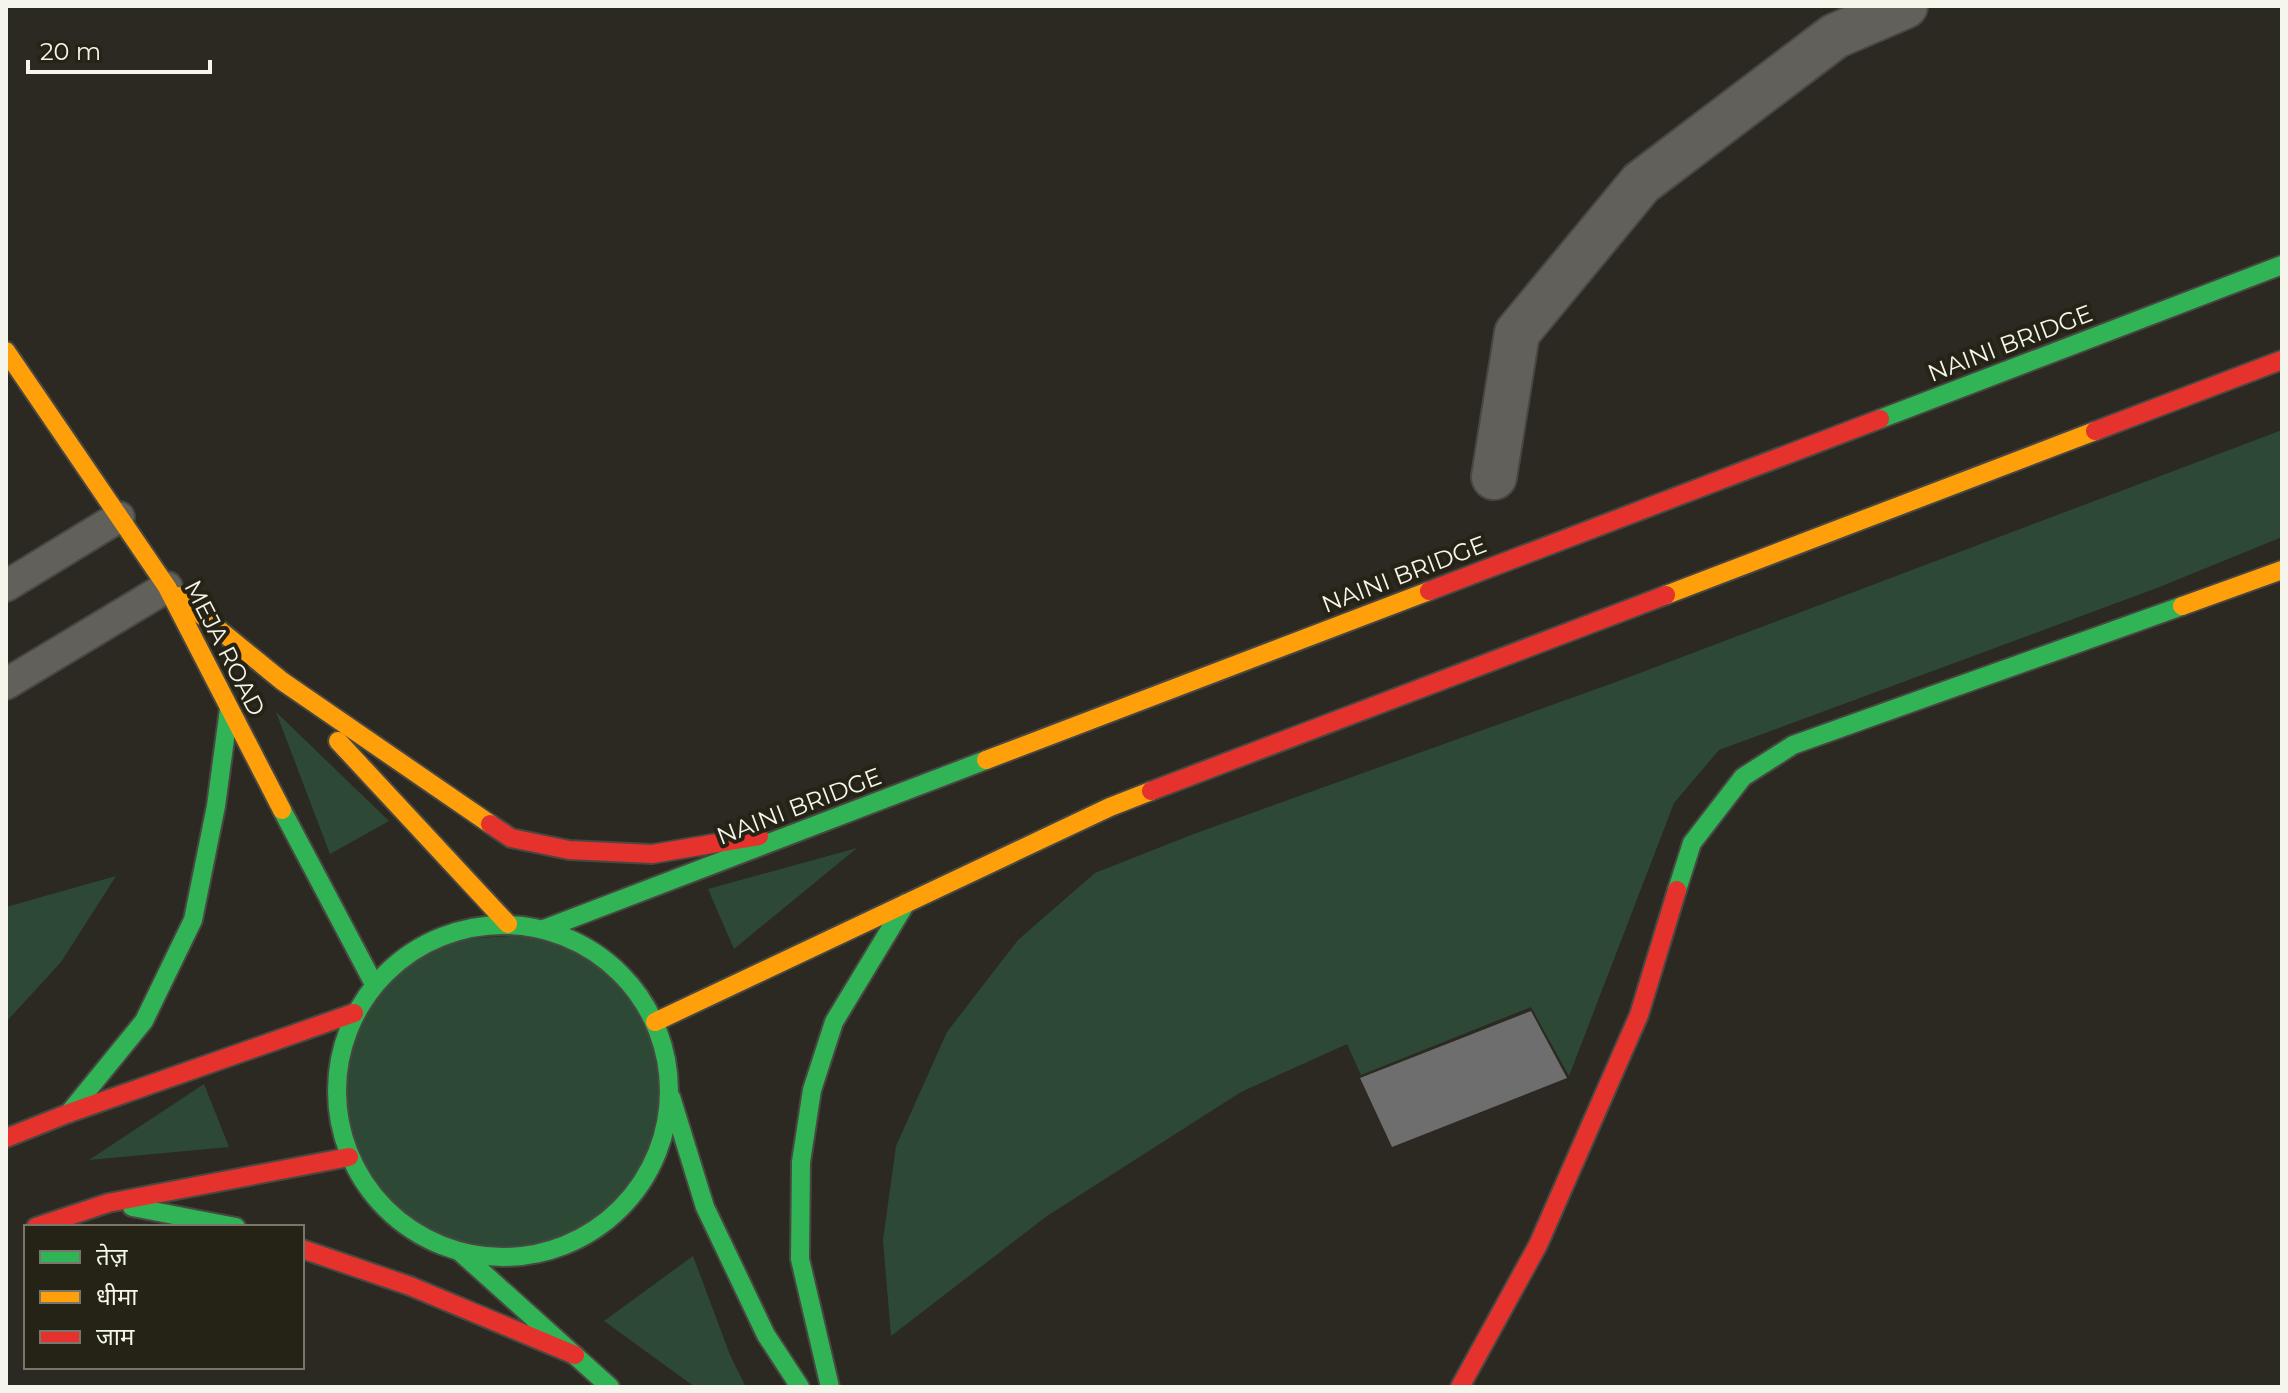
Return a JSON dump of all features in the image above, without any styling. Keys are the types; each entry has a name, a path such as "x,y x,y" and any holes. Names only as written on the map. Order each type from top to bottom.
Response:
{"main road":[{"name":"NAINI BRIDGE","path":"544,929 2282,265"},
{"name":"MEJA ROAD","path":"6,351 167,587 374,984"},
{"path":"655,1022 1110,807 2282,360"},
{"path":"1460,1387 1538,1245 1639,1015 1692,843 1743,777 1793,745 2282,570"},
{"path":"167,587 282,681 511,838 569,850 652,854 810,828"},
{"path":"282,681 508,924"},
{"path":"69,1113 144,1021 193,920 216,806 229,709"},
{"path":"830,1387 800,1259 801,1162 812,1090 834,1022 906,903"},
{"name":"NAINI BRIDGE","path":"508,924 544,929 590,949 628,980 655,1022 667,1057 670,1094 663,1138 644,1180 615,1213 578,1239 540,1253 500,1257 460,1252 410,1229 369,1190 349,1157 336,1110 338,1059 354,1013 374,984 402,958 452,931 508,924"},
{"path":"6,1138 354,1013"},
{"path":"670,1094 705,1207 766,1335 800,1387"},
{"path":"42,1225 108,1203 349,1157"},
{"path":"108,1203 225,1225"},
{"path":"304,1250 410,1286 575,1355"},
{"path":"460,1252 610,1387"}],"street":[{"path":"1494,477 1517,333 1641,183 1835,36 1905,6"}],"lane":[{"path":"6,586 119,517"},
{"path":"6,684 167,587"}],"green space":[{"path":"2282,430 2282,537 2157,588 1719,750 1674,803 1569,1076 1531,1007 1361,1075 1347,1044 1241,1092 1047,1216 891,1336 883,1240 896,1146 947,1032 1018,940 1095,873 1191,835 1616,682"},
{"path":"276,712 389,821 330,854"},
{"path":"857,848 734,949 708,889"},
{"path":"116,876 61,962 6,1022 6,907"},
{"path":"511,936 567,939 607,963 655,1022 670,1094 663,1138 635,1190 578,1239 491,1251 445,1244 402,1223 369,1190 342,1146 333,1094 341,1042 366,996 402,958 455,940"},
{"path":"204,1084 229,1147 89,1160"},
{"path":"693,1256 730,1355 746,1387 695,1387 604,1321"}],"building":[{"path":"1531,1011 1567,1078 1392,1147 1360,1078"}],"traffic: fast":[{"path":"1880,419 2282,265"},
{"path":"1677,890 1692,843 1743,777 1793,745 2182,606"},
{"path":"69,1113 144,1021 193,920 216,806 229,709"},
{"path":"544,929 986,760"},
{"path":"282,810 374,984"},
{"path":"830,1387 800,1259 801,1162 812,1090 834,1022 906,903"},
{"path":"503,925 535,928 566,938 595,953 620,974 641,999 656,1028 666,1059 669,1091 666,1123 656,1154 641,1183 620,1208 595,1229 566,1244 535,1254 503,1257 471,1254 440,1244 411,1229 386,1208 365,1183 350,1154 340,1123 337,1091 340,1059 350,1028 365,999 386,974 411,953 440,938 471,928 503,925"},
{"path":"671,1097 705,1207 766,1335 800,1387"},
{"path":"132,1207 226,1225"},
{"path":"460,1252 610,1387"}],"traffic: slow":[{"path":"6,351 167,587 282,810"},
{"path":"1666,595 2095,431"},
{"path":"2182,606 2282,570"},
{"path":"986,760 1429,591"},
{"path":"178,596 282,681 490,824"},
{"path":"338,741 508,924"},
{"path":"655,1022 1110,807 1151,791"}],"traffic: jam":[{"path":"2095,431 2282,360"},
{"path":"1429,591 1880,419"},
{"path":"1151,791 1666,595"},
{"path":"490,824 511,838 569,850 652,854 759,836"},
{"path":"1460,1387 1538,1245 1639,1015 1677,890"},
{"path":"6,1138 354,1013"},
{"path":"42,1225 108,1203 349,1157"},
{"path":"304,1250 410,1286 575,1355"}]}
